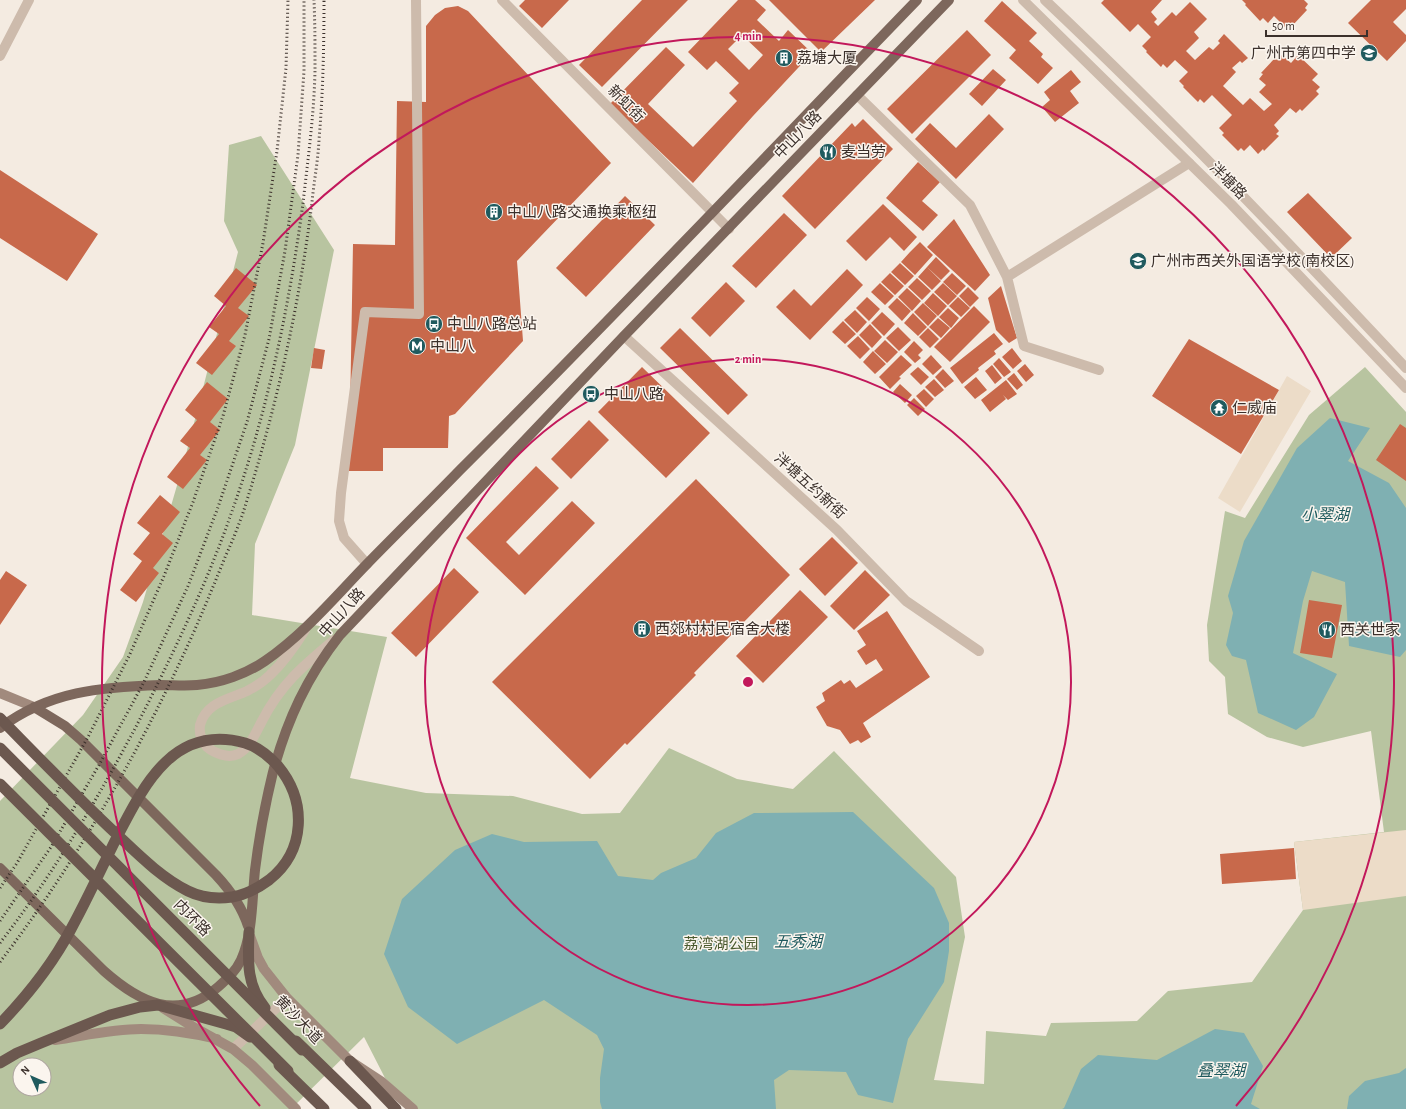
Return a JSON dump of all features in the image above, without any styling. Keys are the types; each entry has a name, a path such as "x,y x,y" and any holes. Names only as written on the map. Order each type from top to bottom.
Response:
{"highway":[{"path":"0,1024 24,1000 49,965 72,928 116,839 120,832 141,792 164,762 176,753 190,744 212,739 247,743 271,759 290,783 296,797 299,824 292,851 286,862 276,874 266,882 254,890 238,896 219,898 203,896 189,891 171,881 124,842 120,837 114,832 52,771 4,719"},
{"name":"内环路","path":"0,748 362,1109"},
{"path":"0,784 325,1109"},
{"name":"黄沙大道","path":"249,932 248,958 252,984 258,999 269,1014 366,1109"},
{"path":"0,1063 41,1042 110,1014 140,1007 158,1005 236,1027 248,1035 325,1109"},
{"path":"350,1060 396,1109"}],"main road":[{"name":"中山八路","path":"0,728 4,719 74,693 112,688 198,685 215,682 248,670 263,662 306,628 367,564 520,411 917,0"},
{"name":"中山八路","path":"158,1005 180,1005 198,1001 212,992 235,971 241,960 249,932 262,822 281,746 297,703 325,654 340,635 624,336 949,0"},
{"path":"0,693 34,707 65,726 81,740 216,875 236,900 245,917 256,953 264,969 286,998 350,1060 382,1082 413,1109"},
{"path":"0,868 116,982 136,996 158,1005 233,1049 252,1065 296,1109"},
{"path":"140,1029 164,1024 185,1022 226,1024"},
{"path":"41,1042 115,1030 140,1029 166,1030 217,1039"}],"street":[{"path":"0,56 29,0"},
{"path":"367,564 344,538 340,521 341,493 365,312 419,314 416,0"},
{"name":"新虹街","path":"502,0 728,229"},
{"name":"泮塘路","path":"1023,0 1232,204 1406,388"},
{"path":"1045,0 1175,127 1258,211 1406,368"},
{"path":"857,96 970,205 1008,277 1024,346 1099,370"},
{"path":"1008,277 1189,163"},
{"name":"泮塘五约新街","path":"624,336 837,530 906,600 979,651"},
{"path":"306,628 292,650 269,676 248,691 215,704 206,713 201,723 199,732 205,745 211,750 219,754 233,756 244,750 251,741 275,699 290,679 304,665 340,635"},
{"path":"233,1049 286,998"}],"green space":[{"name":"荔湾湖公园","path":"261,136 334,250 295,445 255,544 252,615 387,637 350,778 426,793 513,796 582,814 620,813 669,748 737,779 793,789 834,751 956,877 965,937 934,1080 984,1084 986,1031 1046,1036 1051,1023 1137,1021 1168,991 1252,982 1303,910 1294,842 1384,832 1371,731 1303,747 1267,737 1228,714 1225,677 1209,661 1207,625 1225,511 1245,518 1309,415 1365,367 1406,412 1406,1109 417,1109 385,1078 364,1037 291,1109 0,1109 0,801 83,715 123,657 143,602 185,458 238,252 224,221 229,145"}],"shaded area":[{"path":"1287,376 1311,391 1240,512 1218,498"},
{"path":"1406,830 1406,896 1303,910 1294,842"}],"water":[{"name":"小翠湖","path":"1330,418 1370,428 1348,461 1389,483 1406,508 1406,650 1400,657 1349,646 1345,582 1312,571 1303,601 1293,653 1337,674 1314,717 1296,730 1258,713 1246,660 1232,656 1226,645 1233,613 1228,596 1244,541 1297,448"},
{"name":"五秀湖","path":"853,812 934,888 949,923 949,951 944,982 908,1039 893,1103 858,1095 846,1072 789,1070 774,1080 776,1109 602,1109 600,1102 600,1078 604,1049 597,1035 544,1000 457,1044 408,1007 384,954 402,899 455,850 492,834 524,842 597,841 618,876 653,880 661,873 696,858 716,833 754,813"},
{"name":"叠翠湖","path":"1215,1029 1244,1033 1263,1066 1251,1104 1260,1109 1062,1109 1064,1108 1081,1069 1098,1055 1157,1060"},
{"path":"1406,1068 1406,1109 1347,1109 1349,1096 1365,1081 1399,1073"}],"building":[{"path":"525,0 569,0 542,28 519,6"},
{"path":"642,0 688,0 602,87 579,65"},
{"path":"738,0 755,0 766,10 757,20 779,41 788,30 812,53 693,183 610,104 666,47 685,65 648,104 693,147 737,101 729,93 739,83 716,61 707,70 688,52","holes":["742,35 763,55 749,70 728,49"]},
{"path":"769,0 875,0 821,52"},
{"path":"1104,0 1162,0 1151,12 1157,19 1154,22 1158,26 1172,12 1176,16 1190,2 1207,19 1194,32 1199,38 1186,51 1195,60 1209,47 1213,50 1220,43 1218,41 1224,34 1248,58 1242,63 1240,61 1232,68 1236,72 1223,86 1243,105 1250,98 1264,111 1272,104 1259,92 1266,85 1259,79 1263,74 1261,73 1275,58 1277,60 1282,55 1291,63 1298,55 1318,74 1312,80 1320,87 1316,91 1319,94 1302,111 1300,109 1296,113 1290,108 1274,125 1279,131 1276,134 1279,136 1264,151 1263,149 1258,154 1250,145 1244,151 1241,148 1238,151 1222,135 1224,133 1219,128 1232,115 1212,95 1204,103 1200,99 1198,102 1179,81 1188,72 1175,60 1167,68 1163,64 1161,67 1142,46 1151,37 1138,24 1130,32 1101,3"},
{"path":"1242,0 1304,0 1308,4 1305,8 1307,10 1292,26 1290,24 1286,28 1274,16 1268,23 1263,18 1260,21"},
{"path":"1371,0 1406,0 1406,9 1393,22 1406,35 1406,41 1387,61 1348,23"},
{"path":"1002,1 1037,33 1029,41 1043,54 1041,57 1053,68 1038,84 1009,58 1016,50 984,21"},
{"name":"中山八路交通换乘枢纽","path":"458,6 468,11 611,163 517,261 523,341 455,414 449,416 448,448 383,448 383,471 349,471 353,244 395,245 397,101 426,102 426,26 435,15 445,8"},
{"path":"967,30 991,55 912,134 887,109"},
{"path":"993,69 1006,80 982,106 969,94"},
{"path":"1071,70 1081,82 1070,91 1079,103 1055,122 1042,107 1050,100 1044,92"},
{"path":"989,114 1004,129 956,179 915,139 930,123 956,148"},
{"path":"863,119 893,149 815,229 782,196 852,123 855,127"},
{"path":"918,162 940,182 922,201 938,215 923,231 886,198"},
{"path":"0,170 98,234 67,281 0,238"},
{"path":"1308,193 1352,238 1331,258 1287,212"},
{"path":"625,196 655,225 586,297 556,268"},
{"path":"883,204 917,237 904,251 890,237 866,261 846,241"},
{"path":"784,213 807,235 756,288 732,266"},
{"path":"954,219 990,275 975,291 927,247"},
{"path":"920,242 933,255 924,265 910,252"},
{"path":"910,252 924,265 915,275 901,262"},
{"path":"936,257 950,271 941,280 927,267"},
{"path":"900,263 914,276 905,285 891,272"},
{"path":"927,267 941,281 932,290 918,277"},
{"path":"236,268 257,285 238,308 249,316 229,341 236,346 212,375 196,363 219,334 209,327 226,306 214,296"},
{"path":"847,269 863,285 810,340 776,307 794,289 811,306"},
{"path":"890,273 904,286 895,295 881,282"},
{"path":"952,273 966,286 957,295 943,282"},
{"path":"917,278 931,291 922,300 908,287"},
{"path":"726,282 745,301 710,337 691,318"},
{"path":"880,283 894,296 885,305 871,292"},
{"path":"943,283 957,296 948,305 934,292"},
{"path":"1001,286 1017,338 1009,343 996,330 988,298"},
{"path":"968,287 979,298 970,307 959,296"},
{"path":"907,288 921,301 912,311 898,297"},
{"path":"933,293 947,306 938,316 924,303"},
{"path":"867,297 880,309 869,321 856,308"},
{"path":"958,297 970,308 961,317 949,306"},
{"path":"897,298 911,311 902,321 888,307"},
{"path":"923,303 937,316 928,326 914,312"},
{"path":"974,306 990,322 950,362 934,347"},
{"path":"948,308 959,318 951,328 939,317"},
{"path":"855,310 867,322 857,333 844,320"},
{"path":"882,312 895,324 884,336 871,323"},
{"path":"913,313 927,327 918,336 904,323"},
{"path":"938,318 950,328 941,338 929,327"},
{"path":"843,321 856,334 845,344 832,332"},
{"path":"870,324 882,337 872,348 859,335"},
{"path":"898,327 911,340 899,351 886,338"},
{"path":"680,328 748,395 728,415 660,348"},
{"path":"928,328 939,339 930,348 919,337"},
{"path":"994,333 1003,344 994,351 996,354 978,368 979,370 962,384 950,368"},
{"path":"858,336 870,349 860,359 847,346"},
{"name":"仁威庙","path":"1189,339 1279,390 1241,454 1152,396"},
{"path":"885,340 898,352 887,363 874,351"},
{"path":"914,341 923,350 918,355 921,358 915,363 904,352"},
{"path":"314,348 325,350 322,369 311,368"},
{"path":"1012,348 1022,361 1013,369 1002,357"},
{"path":"873,351 886,364 875,374 863,362"},
{"path":"901,355 912,365 899,377 901,378 890,389 879,377"},
{"path":"931,355 942,367 933,375 922,364"},
{"path":"999,358 1011,372 1004,377 993,364"},
{"path":"1025,364 1034,375 1026,382 1017,371"},
{"path":"992,365 1002,378 995,384 985,371"},
{"path":"642,367 710,433 666,478 598,412"},
{"path":"918,367 929,377 921,385 910,374"},
{"path":"943,369 954,381 945,388 935,377"},
{"path":"1014,373 1023,385 1017,390 1007,379"},
{"path":"976,377 987,390 975,399 964,387"},
{"path":"934,379 944,390 935,397 925,387"},
{"path":"1006,380 1017,394 1008,400 1003,395 1006,399 990,412 981,400"},
{"path":"207,382 228,399 210,422 220,430 200,455 207,460 183,489 167,477 190,448 180,441 197,420 185,410"},
{"path":"900,384 912,395 905,403 893,392"},
{"path":"924,389 934,399 926,407 916,396"},
{"path":"914,398 925,409 918,416 907,405"},
{"path":"589,420 609,440 571,479 551,459"},
{"path":"1400,424 1406,428 1406,481 1376,460"},
{"path":"536,466 559,488 506,542 519,555 572,501 595,523 525,595 466,538"},
{"name":"西郊村村民宿舍大楼","path":"696,479 790,575 694,673 696,675 627,745 625,743 590,779 492,682"},
{"path":"160,495 180,512 162,534 173,543 153,568 159,573 136,602 120,590 142,561 133,554 150,533 137,523"},
{"path":"832,537 858,563 825,596 799,569"},
{"path":"454,568 479,592 416,657 391,633"},
{"path":"865,570 890,595 854,630 830,606"},
{"path":"6,571 27,585 0,625 0,580"},
{"path":"800,590 828,617 763,683 736,656"},
{"path":"1309,600 1342,605 1332,658 1300,653"},
{"path":"887,611 930,677 863,723 871,737 861,743 858,740 850,744 840,730 827,726 816,707 825,701 822,693 841,680 844,684 850,680 856,688 883,670 876,659 866,665 857,651 866,645 857,631"},
{"path":"1294,848 1296,879 1222,884 1220,854"}],"railway":[{"path":"0,888 17,863 88,737 130,654 164,576 193,502 223,416 245,335 263,243 277,151 286,68 288,0"},
{"path":"0,921 51,847 99,765 144,682 188,586 217,510 247,422 269,339 285,251 298,155 304,71 304,0"},
{"path":"0,943 39,889 75,834 140,719 177,644 200,592 222,540 244,476 266,399 284,321 303,203 315,71 314,0"},
{"path":"0,962 28,924 81,845 129,763 192,636 242,516 275,400 293,321 307,242 318,156 323,70 324,0"}],"place":[{"name":"广州市第四中学","path":"1369,53"},
{"name":"荔塘大厦","path":"784,58"},
{"name":"麦当劳","path":"828,152"},
{"name":"中山八路交通换乘枢纽","path":"494,212"},
{"name":"广州市西关外国语学校(南校区)","path":"1138,261"},
{"name":"中山八路总站","path":"434,324"},
{"name":"中山八","path":"417,346"},
{"name":"中山八路","path":"591,394"},
{"name":"仁威庙","path":"1219,408"},
{"name":"西郊村村民宿舍大楼","path":"642,629"},
{"name":"西关世家","path":"1327,630"}]}
